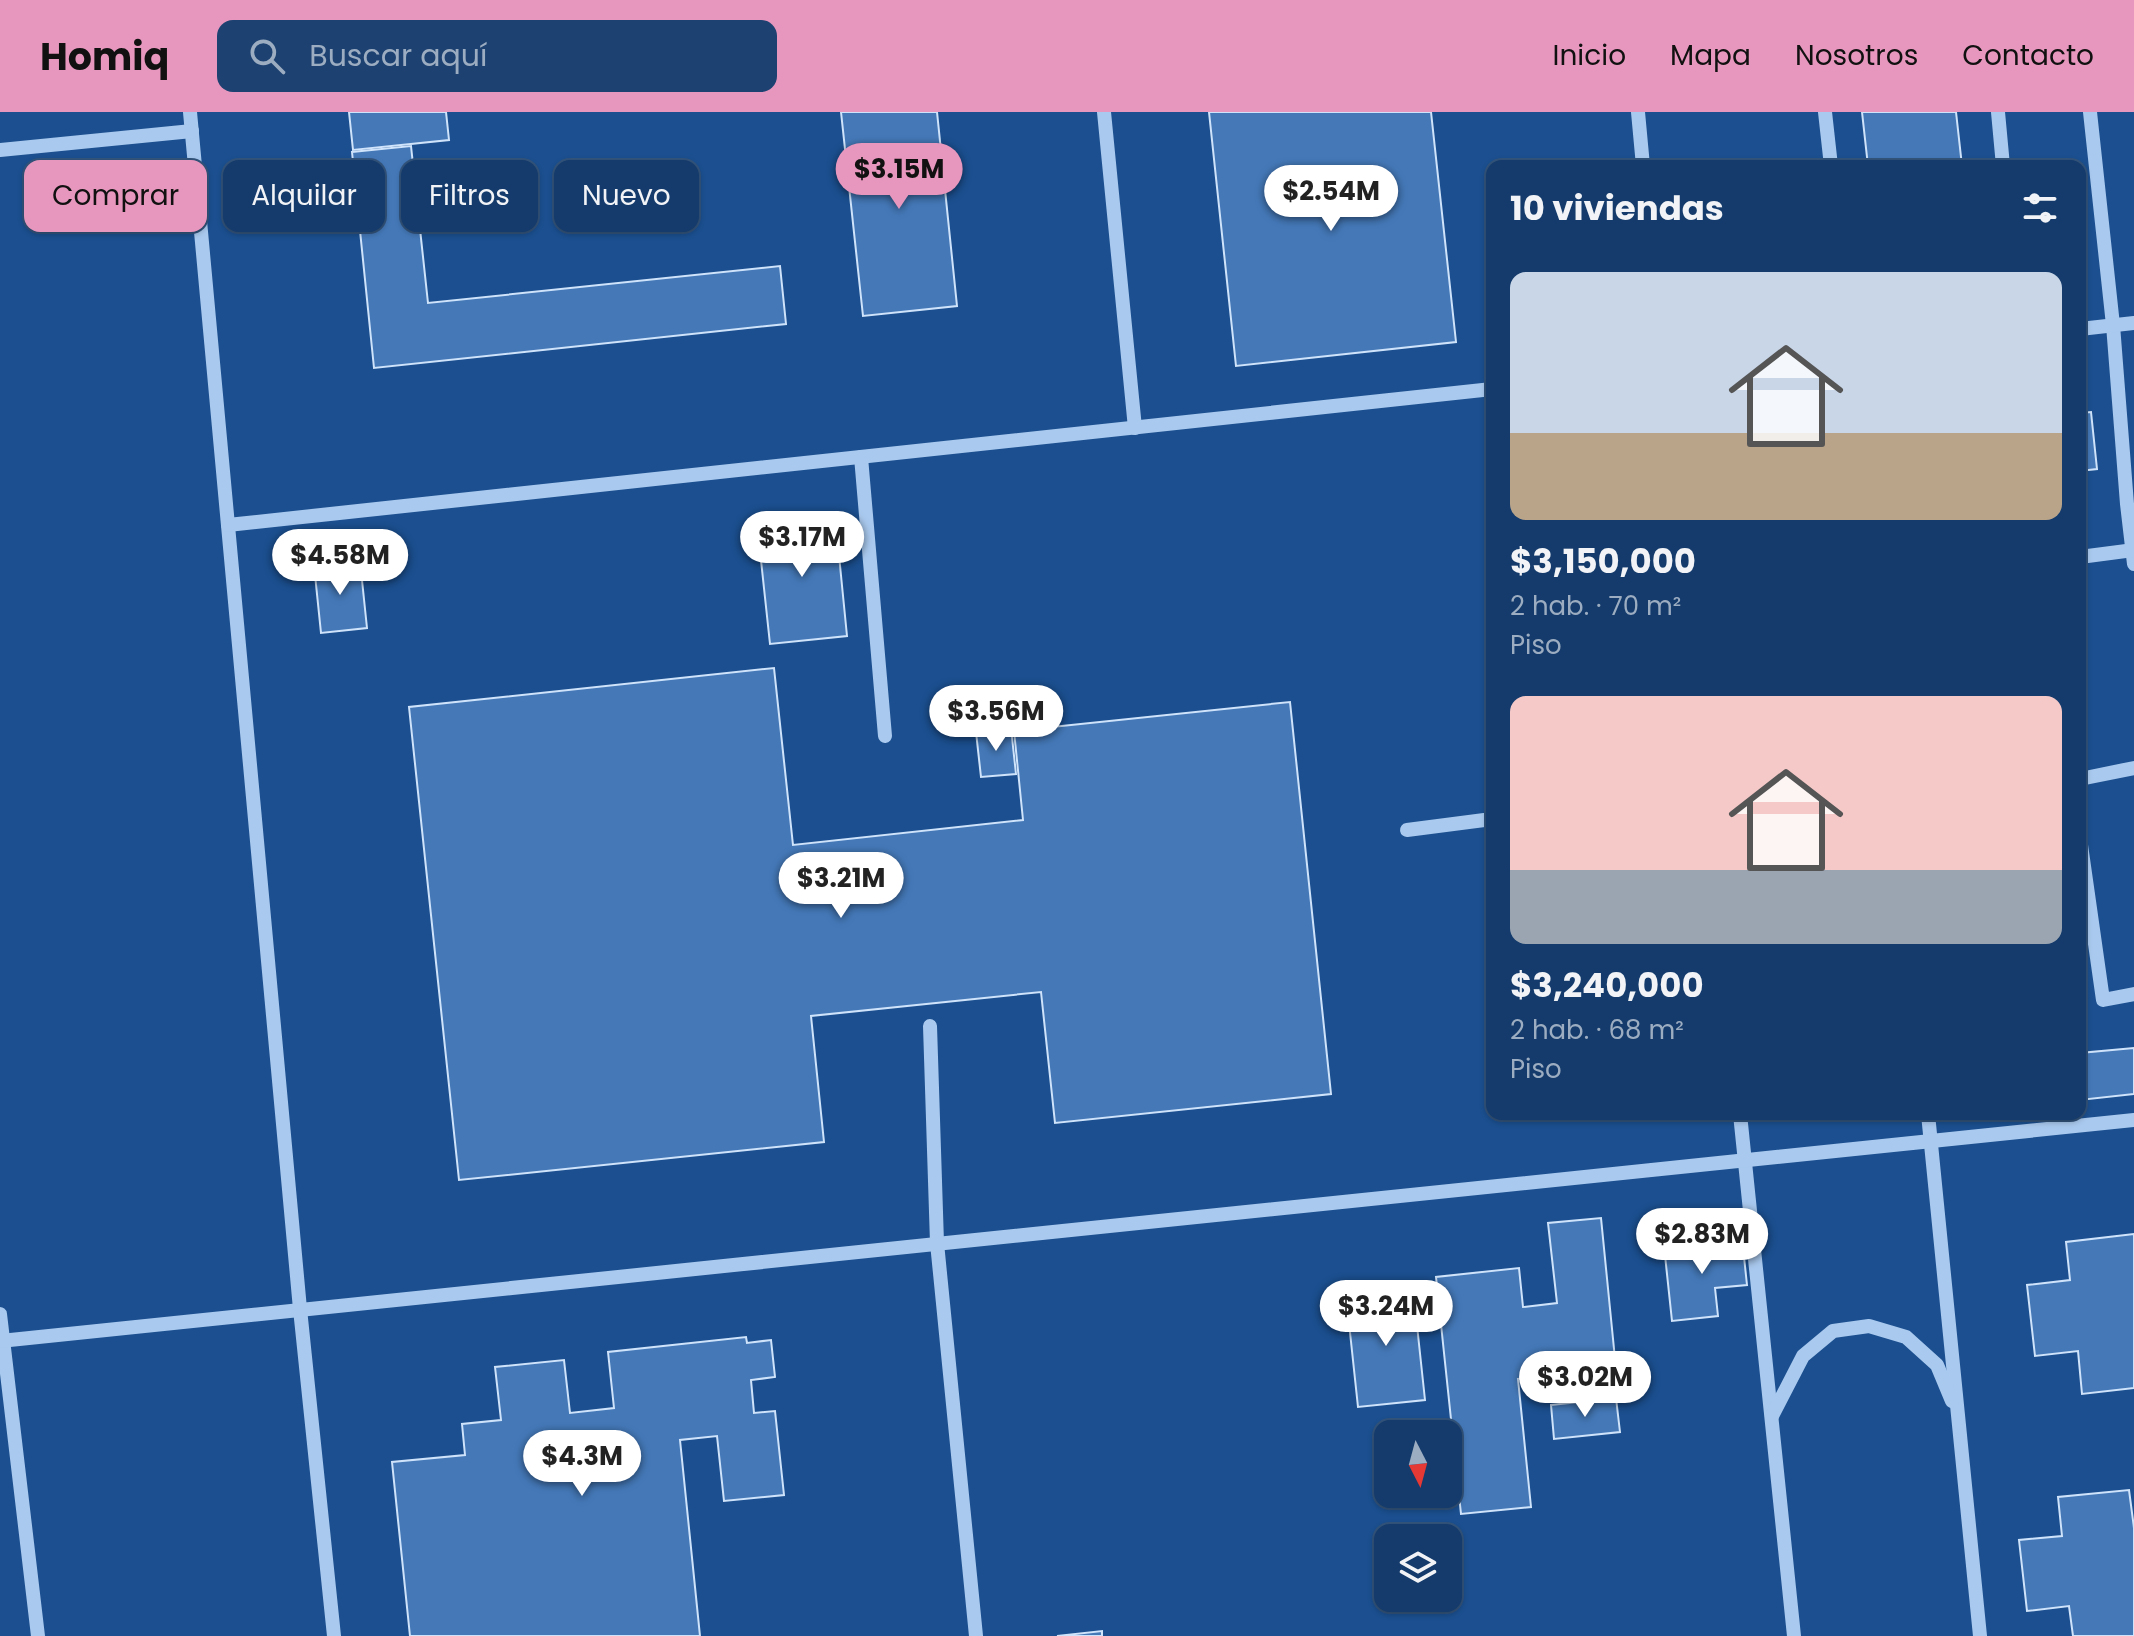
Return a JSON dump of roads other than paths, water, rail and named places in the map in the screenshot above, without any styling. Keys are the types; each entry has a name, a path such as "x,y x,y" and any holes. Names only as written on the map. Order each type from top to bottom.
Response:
{"lane":[{"path":"190,112 300,1309 334,1636"},
{"path":"1104,112 1135,428"},
{"path":"1638,112 1642,160"},
{"path":"1825,112 1830,160"},
{"path":"1998,112 2002,160"},
{"path":"2086,557 2134,555 2090,112"},
{"path":"0,150 192,131"},
{"path":"2086,328 2134,323"},
{"path":"228,525 1486,390"},
{"path":"861,457 885,736"},
{"path":"2086,778 2134,768"},
{"path":"1407,830 1486,820"},
{"path":"2086,880 2103,1000 2134,994"},
{"path":"930,1026 937,1243 976,1636"},
{"path":"1741,1120 1794,1636"},
{"path":"1929,1120 1980,1636"},
{"path":"1,1340 2134,1120"},
{"path":"0,1314 38,1636"},
{"path":"1772,1418 1803,1356 1833,1331 1869,1326 1906,1337 1937,1365 1958,1417"}]}
